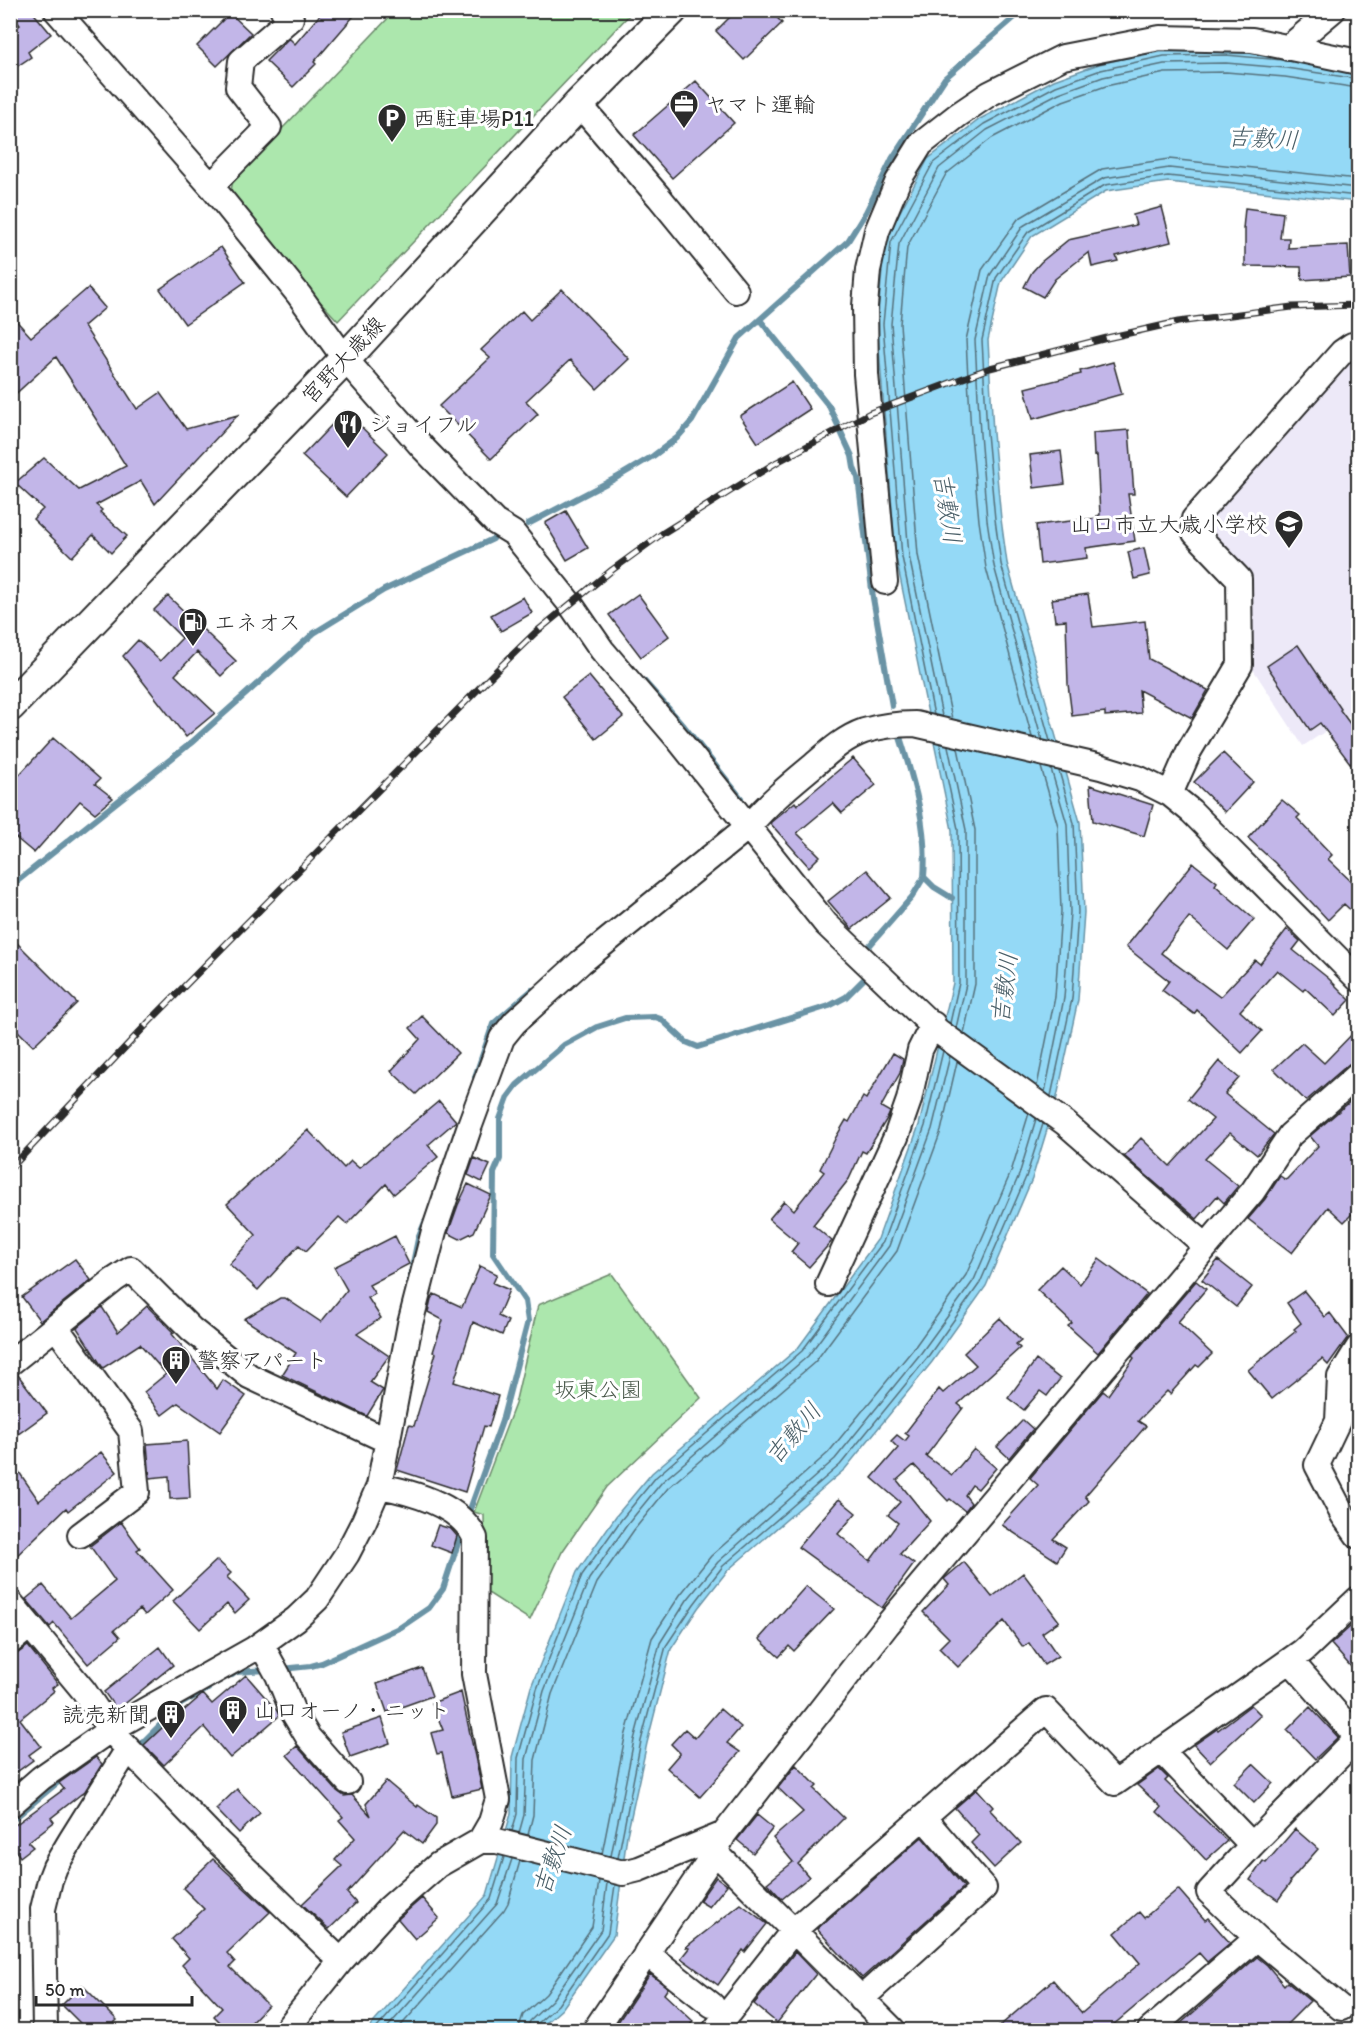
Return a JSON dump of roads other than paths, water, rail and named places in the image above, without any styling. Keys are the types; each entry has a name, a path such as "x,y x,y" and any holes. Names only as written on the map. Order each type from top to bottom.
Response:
{"main road":[{"name":"宮野大歳線","path":"10,706 345,359 579,104 672,10"}],"street":[{"path":"56,10 211,186 299,295 345,359 424,448 495,522 513,533 571,604 602,650 678,739 826,924 935,1027 1065,1122 1206,1246"},
{"path":"1288,48 1333,10"},
{"path":"211,186 269,126 238,87 241,60 290,13"},
{"path":"885,582 866,374 868,270 877,231 898,181 921,144 989,94 1063,57 1160,38 1252,40 1359,62"},
{"path":"579,104 736,291"},
{"path":"1170,794 1189,751 1240,665 1239,579 1195,533 1194,519 1342,352 1352,345 1358,346"},
{"path":"10,1805 41,1778 110,1730 231,1663 296,1619 317,1599 347,1554 379,1486 410,1324 434,1231 502,1038 515,1022 581,962 749,826 763,809 842,741 863,731 897,724 915,724 1075,761 1140,779 1170,794 1191,811 1359,979"},
{"path":"828,1284 896,1137 909,1100 920,1050 935,1027"},
{"path":"595,2031 719,1843 887,1625 1253,1191 1290,1135 1359,1075"},
{"path":"10,1363 131,1269 191,1329 249,1376 388,1441"},
{"path":"56,1327 131,1431 137,1492 80,1535"},
{"path":"1359,1348 1340,1377 1338,1421 1317,1465 1343,1515 1359,1536"},
{"path":"379,1486 399,1489 419,1496 454,1513 469,1526 475,1538 474,1674 498,1798 491,1822 489,1841"},
{"path":"715,2031 793,1930 1046,1710 1115,1783 1303,1651 1359,1599"},
{"path":"10,1602 84,1690 110,1730 218,1842 341,1961"},
{"path":"10,1641 30,1626"},
{"path":"261,1644 278,1675 293,1712 308,1737 348,1782"},
{"path":"1290,1660 1358,1737 1209,1892 1257,1938 1341,2008"},
{"path":"45,2031 43,1909 50,1880 70,1840 128,1749"},
{"path":"1161,1750 1252,1845"},
{"path":"861,1999 984,1888 924,1817"},
{"path":"286,2031 341,1961 409,1889 438,1865 489,1841 622,1873 719,1843"},
{"path":"719,1843 793,1930 893,2031"},
{"path":"1150,2031 1257,1938"},
{"path":"646,1953 712,2005"}],"water":[{"name":"吉敷川","path":"1226,49 1288,55 1358,66 1358,202 1168,182 1106,191 1032,236 1001,282 988,340 993,433 1007,563 1080,822 1084,912 1078,1000 1057,1097 1032,1179 986,1286 932,1362 845,1469 728,1570 698,1608 671,1649 627,1835 614,1935 562,2009 538,2030 367,2030 487,1895 511,1814 512,1757 531,1687 577,1572 616,1516 652,1473 798,1348 878,1239 919,1125 953,983 952,830 896,558 877,324 885,240 928,159 980,119 1054,80 1099,64 1163,50"}],"waterway":[{"path":"528,524 616,478 653,456 677,438 692,421 739,338 848,241 866,212 892,159 945,78 1023,10"},
{"path":"760,320 829,406 852,456 858,478 873,598 892,706"},
{"path":"10,887 191,743 314,633 384,590 493,539"},
{"path":"644,681 684,726 741,798"},
{"path":"899,734 919,804 924,840 924,877 934,887 952,898"},
{"path":"870,945 912,897 924,877"},
{"path":"469,1512 502,1421 528,1321 525,1301 493,1254 494,1173 500,1159 500,1119 508,1097 517,1085 564,1045 597,1027 625,1018 655,1017 661,1019 686,1042 698,1047 829,1006 846,997 864,979"},
{"path":"475,1077 493,1024 532,990"},
{"path":"409,1282 418,1239 425,1222"},
{"path":"282,1669 322,1663 401,1627 429,1608 443,1589 461,1534"},
{"path":"232,1675 236,1672 267,1670"},
{"path":"138,1747 181,1704 208,1689"},
{"path":"10,1822 74,1769"}],"railway":[{"path":"10,1169 149,1022 501,666 535,633 612,570 663,533 777,462 870,413 990,368 1178,322 1292,307 1358,305"}],"place":[{"name":"ヤマト運輸","path":"684,130"},
{"name":"西駐車場P11","path":"392,144"},
{"name":"ジョイフル","path":"348,450"},
{"name":"山口市立大歳小学校","path":"1289,550"},
{"name":"エネオス","path":"193,648"},
{"name":"警察アパート","path":"176,1386"},
{"name":"山口オーノ・ニット","path":"233,1736"},
{"name":"読売新聞","path":"171,1740"}],"park label":[{"name":"坂東公園","path":"598,1389"}]}
